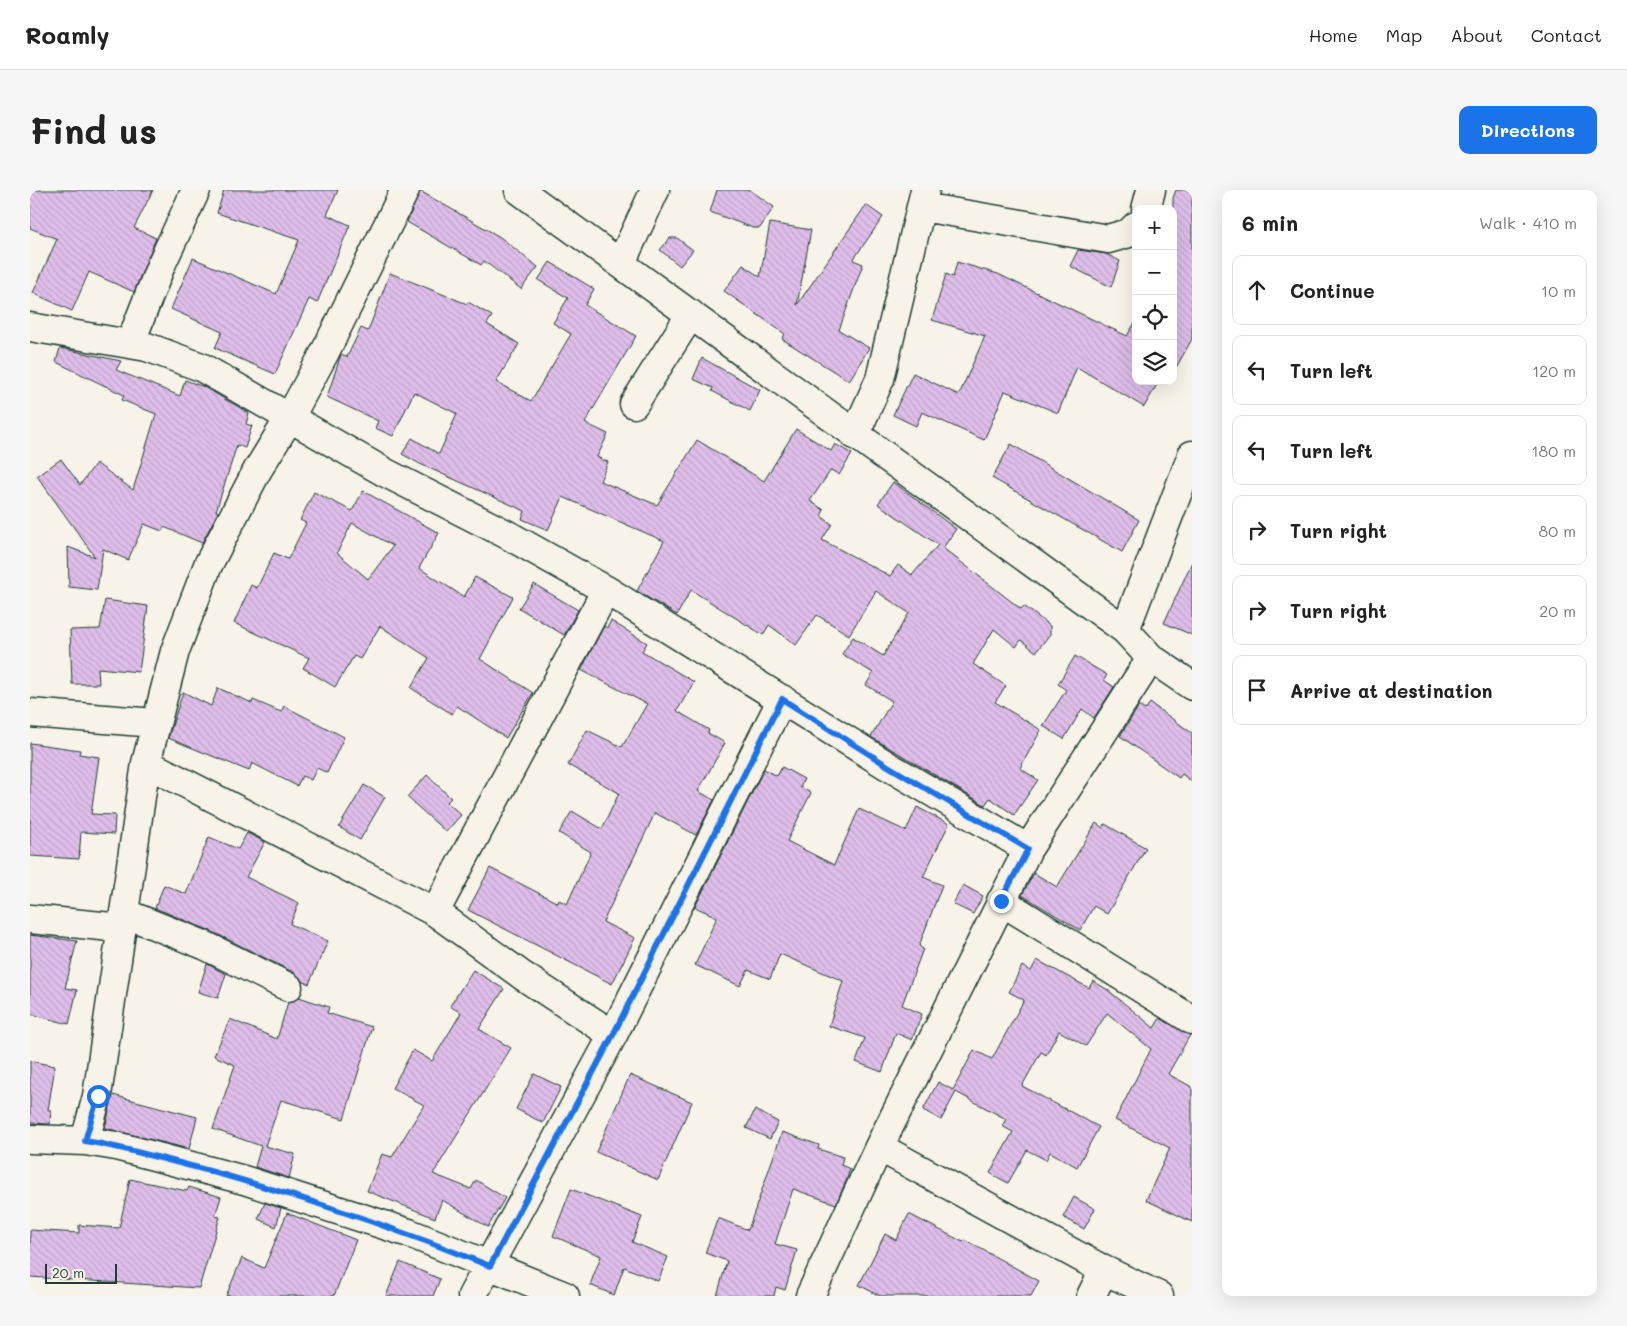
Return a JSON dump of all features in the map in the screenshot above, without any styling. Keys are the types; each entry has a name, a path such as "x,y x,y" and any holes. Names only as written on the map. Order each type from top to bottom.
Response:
{"street":[{"path":"130,344 161,265 196,190"},
{"path":"85,1141 98,1096 146,763 174,651 208,565 257,471 290,417 405,190"},
{"path":"518,190 1125,630 1151,658 1192,686"},
{"path":"621,263 655,190"},
{"path":"1147,205 1151,190"},
{"path":"856,435 880,379 923,199 1108,240 1129,234 1132,231"},
{"path":"634,404 691,314"},
{"path":"30,327 147,347 201,366 386,473 506,534 606,590 888,766 1028,849"},
{"path":"1125,630 1192,455"},
{"path":"435,912 606,590"},
{"path":"810,1296 879,1148 1028,849 1151,658"},
{"path":"472,1296 490,1266 613,1035 782,699"},
{"path":"30,713 155,723"},
{"path":"146,763 435,912 523,976 613,1035"},
{"path":"1001,901 1192,1020"},
{"path":"30,919 123,920 204,945 288,987"},
{"path":"30,1139 85,1141 116,1146 244,1180 409,1234 565,1296"},
{"path":"879,1148 1104,1270 1159,1296"},
{"path":"1091,1296 1104,1270"}],"building":[{"path":"30,190 153,190 134,228 156,238 134,292 89,272 72,311 33,293 57,239 30,228"},
{"path":"224,190 338,190 327,215 350,225 317,303 309,299 275,374 215,348 222,332 171,309 193,258 276,294 299,240 217,213"},
{"path":"717,190 750,190 774,207 760,228 753,228 710,212"},
{"path":"1176,190 1192,190 1192,339 1177,366 1177,205 1173,205"},
{"path":"420,191 500,237 538,267 521,289 484,261 481,265 407,222"},
{"path":"866,205 883,217 853,260 863,264 839,330 869,348 849,381 782,339 785,334 724,291 743,265 760,277 770,223 811,230 797,305"},
{"path":"670,238 677,238 693,250 680,266 660,250"},
{"path":"1078,250 1106,254 1120,261 1111,287 1070,266"},
{"path":"550,262 594,289 585,305 636,336 585,423 608,434 597,457 608,462 600,481 657,505 697,440 764,481 796,429 831,451 835,444 852,454 839,475 831,470 810,501 824,510 821,516 832,524 822,540 890,576 898,565 912,575 938,545 878,504 893,482 956,529 943,548 1021,609 1024,606 1050,626 1050,634 1036,652 1021,640 1016,647 994,629 973,664 1006,686 995,702 1041,730 1020,768 1038,780 1014,815 990,798 985,805 871,737 892,701 866,685 873,673 842,654 853,637 883,656 909,613 876,591 849,635 817,615 796,645 769,625 763,635 691,590 677,615 637,591 664,541 563,497 548,530 522,519 525,511 420,464 402,454 412,438 439,454 457,414 414,392 393,436 375,428 378,421 327,397 341,354 347,357 361,328 368,331 390,273 467,304 468,302 492,316 487,324 519,344 496,382 531,401 571,334 553,323 568,298 538,280"},
{"path":"957,262 998,274 1127,336 1132,328 1132,385 1157,385 1144,407 1077,367 1058,413 1005,391 984,440 922,412 916,426 893,415 913,373 959,395 985,336 932,320 946,274 953,277"},
{"path":"60,348 121,361 116,370 180,396 185,380 204,387 249,413 246,424 252,426 245,448 237,445 216,511 218,512 202,543 164,527 162,531 144,524 128,560 103,549 97,590 69,587 68,547 95,557 37,476 61,459 80,485 96,463 133,490 156,414 122,400 124,395 56,362"},
{"path":"702,358 760,390 750,411 712,391 713,388 693,379"},
{"path":"1011,444 1139,520 1122,552 992,478"},
{"path":"363,491 439,533 419,568 464,597 475,577 513,597 480,659 533,693 506,738 457,706 452,714 411,688 429,658 380,626 360,659 354,656 335,687 303,668 309,658 234,623 251,585 257,588 274,553 288,559 306,523 300,520 314,492 352,511","holes":["352,523 393,546 368,579 337,553"]},
{"path":"1192,562 1192,635 1164,623"},
{"path":"534,584 578,610 564,635 519,608"},
{"path":"105,600 148,606 139,672 98,668 99,684 72,684 70,630 100,629"},
{"path":"611,621 647,643 642,651 694,682 677,711 709,730 708,733 725,743 698,791 714,800 696,835 655,813 603,922 635,938 612,984 468,910 490,868 558,903 559,900 567,904 591,852 559,833 572,811 602,829 619,793 568,765 587,730 622,747 647,704 581,670 604,626 607,628"},
{"path":"1075,656 1107,675 1104,680 1114,687 1094,718 1082,709 1064,739 1043,726 1066,690 1058,684"},
{"path":"218,688 252,703 253,700 281,712 284,706 344,737 327,773 317,768 311,780 302,776 297,786 252,763 249,771 168,738 183,692 211,706"},
{"path":"1150,703 1192,733 1192,782 1182,774 1179,778 1120,736 1139,706 1145,710"},
{"path":"30,743 80,750 79,754 99,757 91,814 115,815 114,834 81,832 79,859 30,856"},
{"path":"782,767 804,779 800,787 811,793 787,841 834,865 859,809 906,831 917,807 949,824 923,877 942,885 919,946 923,949 902,1005 922,1014 912,1040 896,1033 882,1072 856,1062 865,1038 829,1026 843,981 780,954 770,979 748,970 740,986 695,965 717,917 695,907 764,769 777,776"},
{"path":"427,775 451,798 447,802 461,815 446,832 407,797"},
{"path":"364,785 385,797 360,840 339,827"},
{"path":"1096,823 1103,828 1105,824 1146,848 1107,914 1094,906 1080,930 1022,895 1034,873 1057,887"},
{"path":"247,833 265,842 246,877 299,903 290,924 328,941 309,984 302,981 295,973 211,931 155,908 164,885 186,894 209,837 238,849"},
{"path":"963,885 983,896 973,914 953,904"},
{"path":"30,935 77,941 65,988 77,990 69,1024 30,1014"},
{"path":"1037,960 1089,988 1093,981 1108,990 1154,1028 1160,1018 1190,1035 1168,1074 1192,1087 1192,1222 1146,1200 1170,1148 1115,1120 1151,1049 1107,1013 1086,1046 1059,1031 1046,1055 1041,1052 1022,1086 1099,1127 1077,1167 1050,1152 1046,1160 1027,1150 1008,1183 990,1173 1013,1132 1002,1126 1006,1119 956,1092 941,1120 923,1110 938,1082 953,1090 974,1050 992,1059 1024,1000 1009,992 1022,966 1031,971"},
{"path":"207,964 226,974 218,998 198,992"},
{"path":"473,970 504,989 479,1029 511,1048 433,1174 471,1189 476,1180 505,1198 488,1227 442,1200 435,1218 367,1191 382,1154 392,1157 424,1105 392,1088 413,1050 432,1061 461,1013 450,1006"},
{"path":"299,997 329,1007 327,1013 372,1027 344,1119 281,1100 265,1146 295,1154 289,1178 255,1167 261,1146 213,1129 235,1065 214,1056 230,1019 277,1039 288,1002"},
{"path":"30,1061 55,1066 48,1110 51,1110 50,1124 30,1123"},
{"path":"534,1074 561,1087 543,1123 516,1109"},
{"path":"630,1075 692,1102 658,1180 596,1152"},
{"path":"113,1095 197,1117 189,1149 105,1128"},
{"path":"755,1110 778,1122 770,1139 746,1128"},
{"path":"782,1132 819,1145 818,1149 843,1157 841,1165 850,1169 846,1181 836,1204 793,1189 775,1244 797,1250 785,1290 776,1287 774,1296 717,1296 727,1261 705,1253 718,1218 748,1230"},
{"path":"130,1179 187,1191 189,1187 221,1197 215,1216 220,1217 199,1288 30,1277 30,1230 79,1233 79,1225 119,1228"},
{"path":"571,1189 642,1217 632,1242 668,1257 658,1281 624,1267 614,1295 590,1285 601,1256 553,1236"},
{"path":"1074,1197 1095,1209 1084,1229 1063,1217"},
{"path":"265,1203 281,1208 276,1227 258,1219"},
{"path":"287,1213 356,1240 334,1296 226,1296 242,1258 264,1268"},
{"path":"909,1214 963,1242 965,1240 1039,1281 1031,1296 880,1296 859,1285 885,1234 896,1240"},
{"path":"400,1262 440,1279 433,1296 386,1296"}],"route":[{"path":"98,1096 85,1141 116,1146 244,1180 409,1234 490,1266 613,1035 782,699 888,766 1028,849 1001,901"}]}
